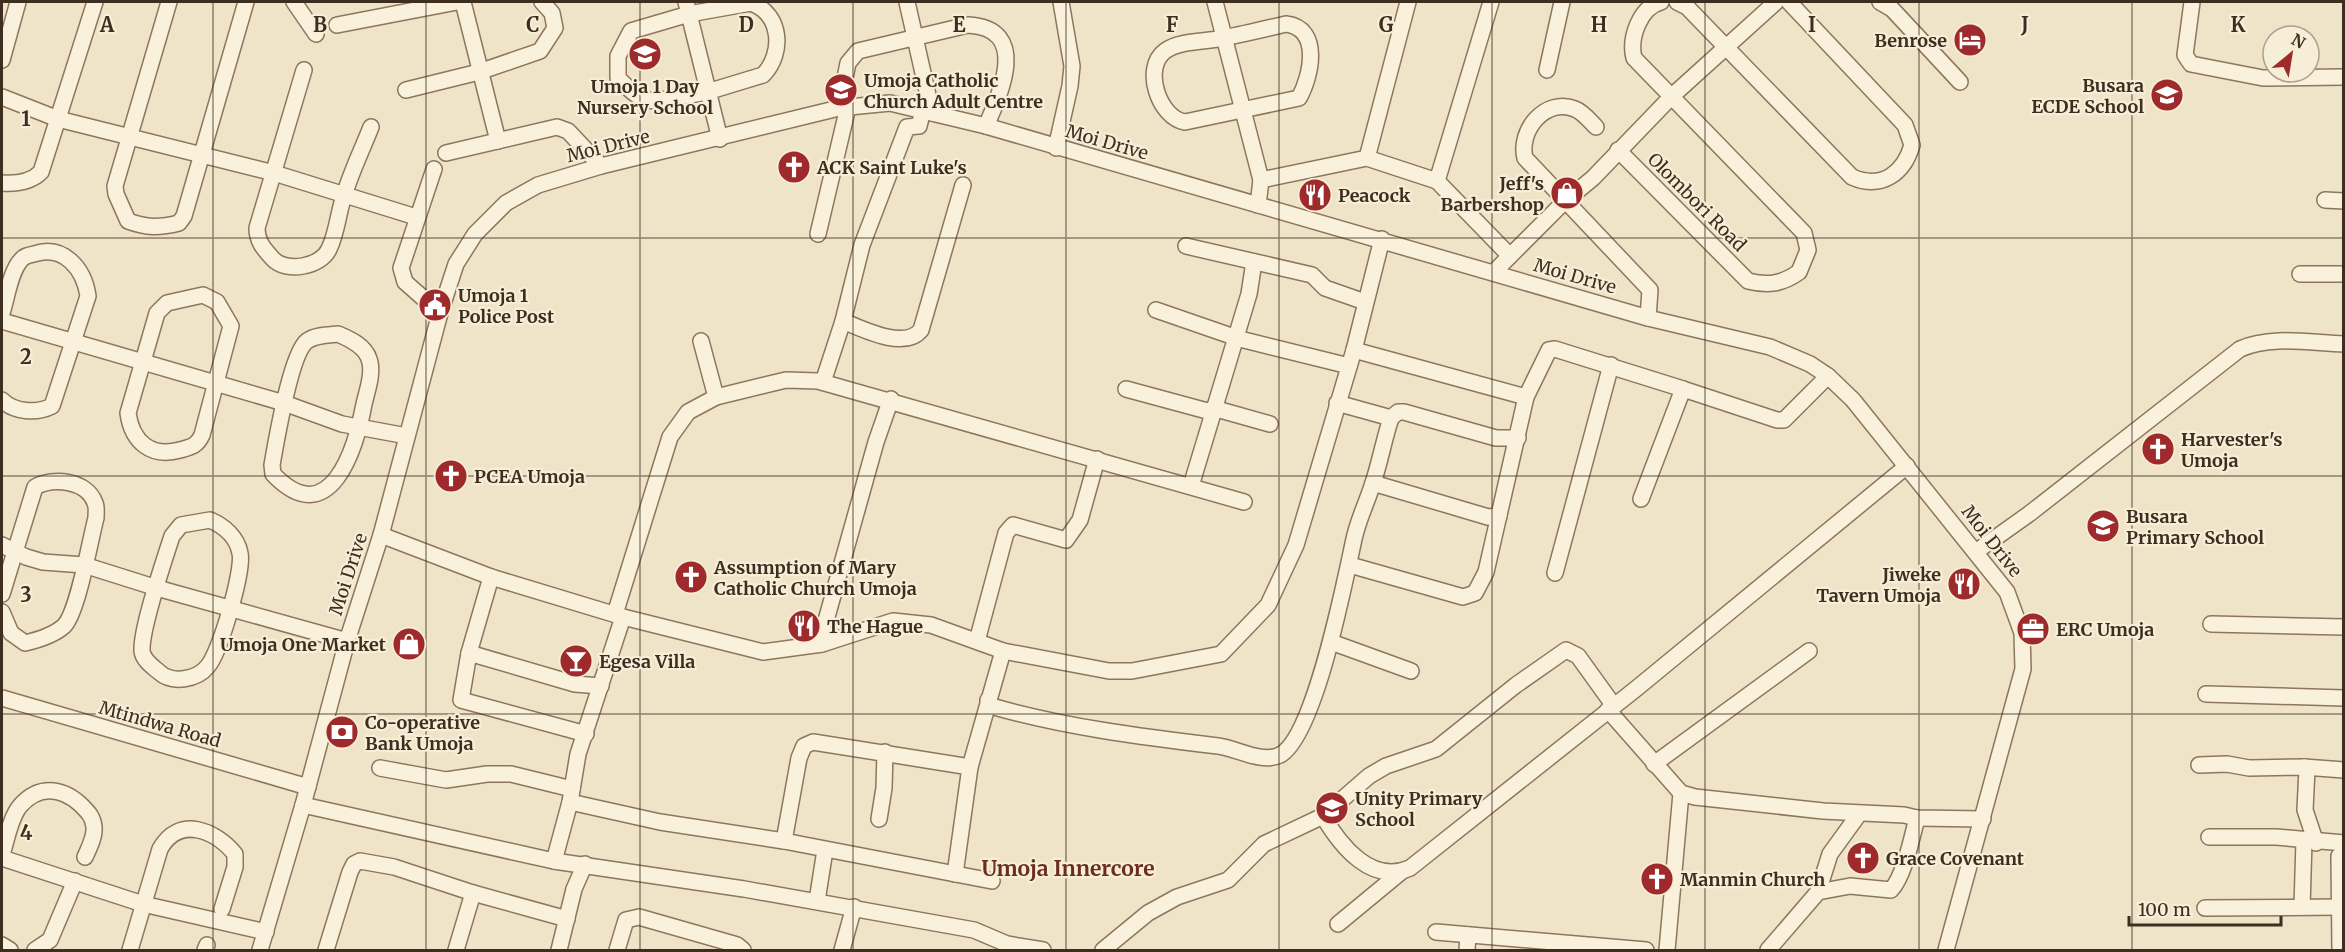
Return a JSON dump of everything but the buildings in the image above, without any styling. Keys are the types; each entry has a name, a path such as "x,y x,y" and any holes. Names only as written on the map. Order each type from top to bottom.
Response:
{"street":[{"path":"2,60 18,2"},
{"path":"2,183 21,182 35,178 41,172 94,2"},
{"path":"169,2 116,186 116,194 128,221 146,227 160,228 179,223 184,216 246,2"},
{"path":"294,2 316,34"},
{"path":"337,26 457,2"},
{"path":"463,2 498,141"},
{"path":"406,90 479,72 540,51 555,28 552,13 542,2"},
{"path":"823,382 843,321 862,245 895,154 907,127 919,126 928,112 908,2"},
{"path":"1056,148 1070,86 1072,66 1061,2"},
{"path":"1215,2 1241,108 1262,180 1258,205"},
{"path":"1367,158 1408,2"},
{"path":"1437,181 1491,2"},
{"path":"1547,70 1562,2"},
{"path":"1661,2 1655,3 1642,15 1632,51 1634,58 1672,96"},
{"path":"1677,2 1687,7 1852,177 1873,181 1894,174 1902,168 1912,145 1905,125 1789,2"},
{"path":"1494,272 1564,202 1593,178 1672,96 1776,2"},
{"path":"2192,2 2185,55 2191,64 2263,78 2343,77"},
{"path":"751,3 762,7 772,20 779,41 770,68 763,75 707,92 646,101 618,78 618,56 631,31 688,8 751,3"},
{"path":"1889,4 1960,82"},
{"path":"688,8 720,139"},
{"path":"818,234 844,108 845,72 851,57 858,51 968,24 989,29 1002,43 1007,56 1007,67 998,99 986,126"},
{"path":"1291,24 1305,34 1312,57 1310,70 1299,98 1179,121 1165,108 1155,91 1158,60 1163,52 1174,46 1224,38 1291,24"},
{"path":"304,70 257,228 257,238 278,264 288,268 322,259 329,250 344,195 371,127"},
{"name":"Olombori Road","path":"1618,150 1748,281 1778,284 1799,272 1808,250 1804,233 1672,96"},
{"path":"2,97 58,119 274,173 416,217"},
{"name":"Moi Drive","path":"260,951 303,806 347,641 381,535 440,313 456,264 474,234 506,204 538,185 601,166 844,108 890,103 986,126 1648,318 1780,351 1828,376 1853,400 1977,551 2007,592 2016,611 2024,654 2024,669 1946,951"},
{"path":"1596,127 1577,109 1568,107 1547,111 1535,118 1528,129 1522,143 1525,158 1564,202 1650,290 1648,318"},
{"path":"446,153 561,127 572,135 601,166"},
{"path":"1262,180 1367,158 1437,181 1510,256"},
{"path":"434,169 416,217 402,275 405,282 440,313"},
{"path":"843,321 902,340 917,335 921,330 963,185"},
{"path":"2325,200 2343,201"},
{"path":"381,535 491,578 619,616 763,652 822,644 893,621 931,625 1003,651 1109,670 1132,670 1221,654 1268,605 1296,545 1354,350 1382,239"},
{"path":"1186,246 1312,275 1325,288 1365,302"},
{"path":"2,313 21,260 40,252 57,253 68,258 79,268 88,296 52,406 45,410 19,410 9,408 2,400"},
{"path":"1191,486 1212,410 1236,337 1254,262"},
{"path":"2300,274 2343,274"},
{"path":"203,295 217,302 231,326 215,383 199,442 194,446 170,453 156,453 147,449 129,423 128,413 143,363 161,308 167,303 203,295"},
{"path":"1156,310 1236,337 1348,366"},
{"path":"2,321 74,340 143,363 284,403 342,423 406,436"},
{"path":"338,334 353,340 368,356 371,366 360,425 338,480 327,488 311,494 296,493 273,474 272,465 284,403 300,352 306,341 321,335 338,334"},
{"path":"701,341 716,397"},
{"path":"1977,551 2240,349 2266,341 2343,344"},
{"path":"1350,565 1470,597 1481,584 1486,572 1526,397 1549,350 1555,349 1611,364 1777,420 1784,420 1828,376"},
{"path":"1354,350 1526,397"},
{"path":"1555,573 1611,364"},
{"path":"554,861 571,795 578,754 601,686 670,437 688,412 716,397 786,380 804,378 891,399 1244,502"},
{"path":"1126,389 1270,424"},
{"path":"1641,499 1683,389"},
{"path":"822,644 825,624 876,442 891,399"},
{"path":"1337,403 1391,418"},
{"path":"988,700 991,706 1146,738 1220,746 1268,758 1282,753 1303,722 1331,642 1350,565 1354,537 1373,483 1391,418 1398,412 1404,412 1496,438 1518,438"},
{"path":"977,641 1006,533 1013,525 1066,540 1080,520 1097,459"},
{"path":"1338,924 1611,708 1907,466"},
{"path":"2,594 7,547 35,487 44,482 67,482 87,491 96,503 96,518 70,616 64,625 56,631 25,643 11,633 2,612"},
{"path":"1373,483 1488,517 1499,516"},
{"path":"210,520 222,525 234,539 240,551 241,563 230,609 208,667 200,673 175,680 163,676 144,657 142,650 156,588 176,529 181,525 210,520"},
{"path":"7,547 26,557 43,562 84,565 156,588 347,641"},
{"path":"491,578 469,653 461,700 586,734"},
{"path":"2211,624 2343,627"},
{"path":"1331,642 1411,670"},
{"path":"955,874 970,767 1003,651"},
{"path":"1103,951 1148,913 1178,897 1228,880 1264,844 1323,816 1369,776 1386,766 1436,750 1516,685 1566,651 1578,656 1611,708 1654,764 1681,793 1695,797 1859,814 1983,819"},
{"path":"1654,764 1809,651"},
{"path":"469,653 575,684 601,686"},
{"path":"2205,694 2343,698"},
{"name":"Mtindwa Road","path":"2,698 308,787"},
{"path":"784,841 804,746 819,741 970,767"},
{"path":"879,819 884,788 885,752"},
{"path":"2199,765 2343,770"},
{"path":"2302,907 2310,842 2305,810 2307,770 2304,767"},
{"path":"380,768 446,780 487,774 511,774 660,822 784,841 992,881"},
{"path":"85,857 94,835 94,825 90,814 69,795 49,789 30,797 20,807 2,856 143,904 266,932"},
{"path":"1667,951 1681,793"},
{"path":"303,806 554,861 817,901 974,930 1003,947 1043,951"},
{"path":"1768,951 1818,892 1830,854 1859,814"},
{"path":"1323,816 1336,838 1358,860 1372,867 1401,872"},
{"path":"1818,892 1850,886 1891,890 1899,883 1903,864 1912,845 1917,818"},
{"path":"130,951 143,904 166,838 180,832 199,829 214,834 235,854 235,867 222,909"},
{"path":"2209,837 2276,837 2341,849 2340,951"},
{"path":"817,901 825,850"},
{"path":"326,951 350,872 354,864 360,861 394,867 472,893 567,919"},
{"path":"559,951 574,889 585,864"},
{"path":"35,951 50,940 75,881"},
{"path":"456,951 472,893"},
{"path":"2205,908 2341,907"},
{"path":"843,951 854,908"},
{"path":"617,951 623,925 630,918 639,917 737,945 743,951"},
{"path":"1436,932 1467,943 1646,951"},
{"path":"2,945 10,951"}],"place":[{"name":"Benrose","path":"1970,40"},
{"name":"Umoja 1 Day Nursery School","path":"645,54"},
{"name":"Umoja Catholic Church Adult Centre","path":"841,90"},
{"name":"Busara ECDE School","path":"2167,95"},
{"name":"ACK Saint Luke's","path":"794,167"},
{"name":"Jeff's Barbershop","path":"1567,193"},
{"name":"Peacock","path":"1315,195"},
{"name":"Umoja 1 Police Post","path":"435,305"},
{"name":"Harvester's Umoja","path":"2158,449"},
{"name":"PCEA Umoja","path":"451,476"},
{"name":"Busara Primary School","path":"2103,526"},
{"name":"Assumption of Mary Catholic Church Umoja","path":"691,577"},
{"name":"Jiweke Tavern Umoja","path":"1964,584"},
{"name":"The Hague","path":"804,626"},
{"name":"ERC Umoja","path":"2033,629"},
{"name":"Umoja One Market","path":"409,644"},
{"name":"Egesa Villa","path":"576,661"},
{"name":"Co-operative Bank Umoja","path":"342,732"},
{"name":"Unity Primary School","path":"1332,808"},
{"name":"Grace Covenant","path":"1863,858"},
{"name":"Manmin Church","path":"1657,879"}],"district":[{"name":"Umoja Innercore","path":"1068,868"}]}
